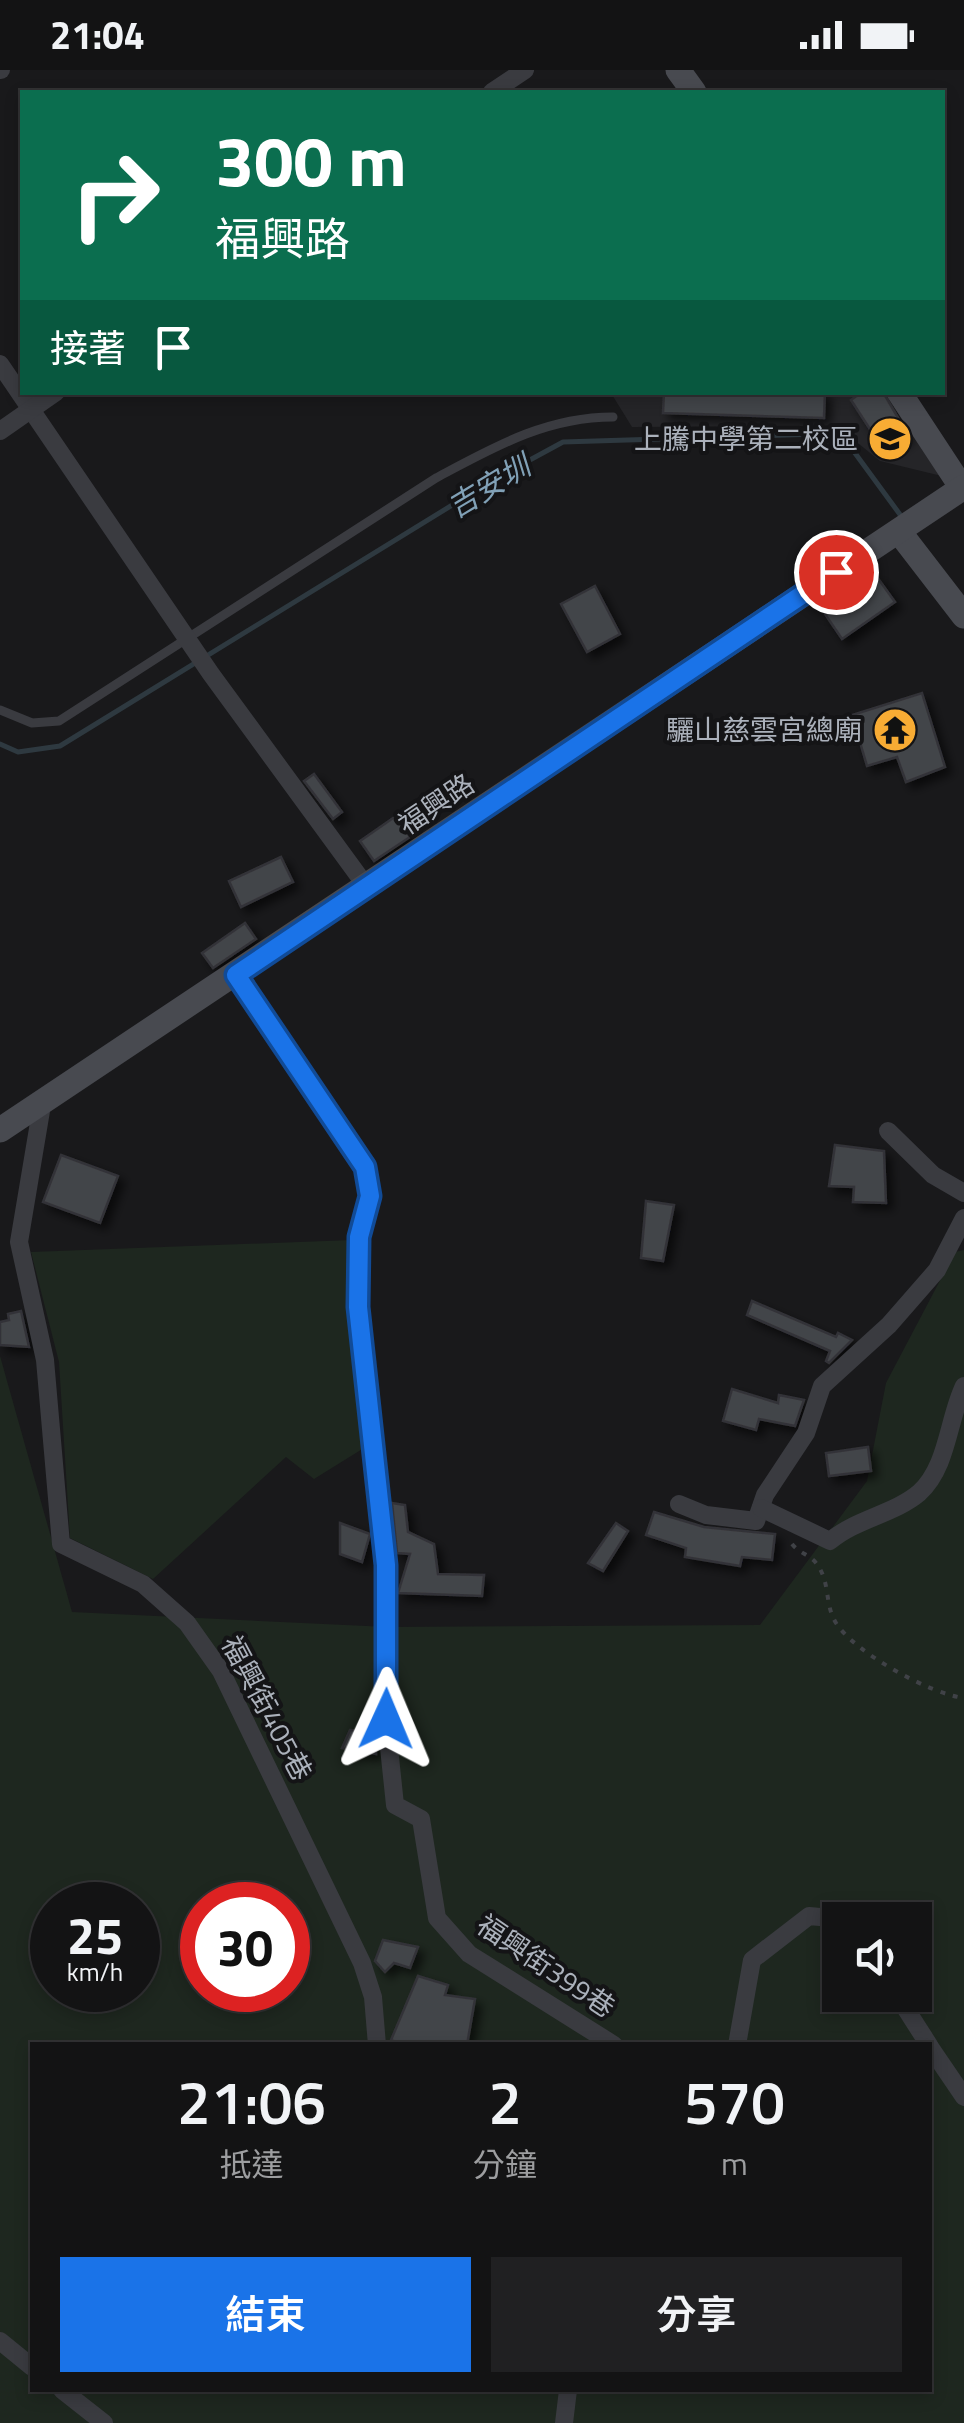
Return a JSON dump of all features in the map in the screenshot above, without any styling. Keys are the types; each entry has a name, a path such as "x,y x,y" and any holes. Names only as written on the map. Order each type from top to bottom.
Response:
{"street":[{"path":"495,90 525,70"},
{"path":"0,364 20,394"},
{"path":"21,395 211,674 366,886"},
{"path":"0,431 52,395"},
{"path":"901,395 963,489"},
{"name":"福興路","path":"0,1130 963,489"},
{"path":"909,527 964,616"},
{"name":"福興街399巷","path":"236,975 365,1167 369,1183 359,1237 358,1307 386,1565 386,1719 395,1805 421,1819 434,1910 469,1954 609,2042"},
{"name":"福興街405巷","path":"43,1098 20,1242 45,1360 62,1544 143,1584 166,1601 221,1671 362,1963 373,1997 377,2042"},
{"path":"888,1131 933,1175 964,1193"},
{"path":"678,1504 706,1515 756,1521 806,1434 822,1386 889,1326 937,1270 964,1218"},
{"path":"761,1508 830,1541 848,1526 917,1495 937,1467 964,1386"},
{"path":"738,2042 752,1960 809,1916 822,1917"},
{"path":"908,2012 927,2042"},
{"path":"932,2049 964,2097"},
{"path":"0,2341 30,2365"},
{"path":"65,2392 104,2423"},
{"path":"564,2423 568,2392"}],"lane":[{"path":"0,710 32,723 59,722 192,642 436,478 492,448 571,417 613,417"}],"path":[{"path":"786,1520 794,1548 815,1560 828,1585 830,1611 838,1627 915,1684 964,1698"}],"shaded area":[{"name":"上騰中學第二校區","path":"612,395 894,395 954,479 880,461 848,435 818,426 632,427"},
{"path":"352,1240 364,1448 314,1479 286,1457 153,1579 70,1538 59,1362 31,1252"},
{"path":"964,1250 964,2423 0,2423 0,1356 72,1612 388,1627 760,1625 867,1481 886,1383 955,1252"}],"building":[{"path":"664,395 825,395 824,418 663,413"},
{"path":"858,395 885,395 908,435 892,446 885,435 877,440 851,400"},
{"path":"877,577 895,602 842,639 825,614"},
{"path":"595,586 620,634 587,652 561,604"},
{"name":"驪山慈雲宮總廟","path":"922,693 945,767 906,782 897,757 867,766 852,715"},
{"path":"314,774 342,812 333,819 304,781"},
{"path":"396,816 410,837 374,861 360,841"},
{"path":"281,857 293,882 241,907 229,881"},
{"path":"245,923 256,939 213,968 202,953"},
{"path":"835,1145 884,1151 886,1203 853,1202 854,1187 829,1186"},
{"path":"61,1155 118,1176 100,1223 43,1202"},
{"path":"646,1201 674,1205 663,1261 641,1258"},
{"path":"752,1301 836,1337 838,1333 852,1340 829,1363 826,1361 830,1351 747,1315"},
{"path":"21,1311 29,1347 0,1345 0,1322 9,1320 8,1314"},
{"path":"732,1389 778,1403 779,1395 804,1400 795,1426 759,1419 756,1430 723,1421"},
{"path":"868,1447 871,1471 829,1476 826,1453"},
{"path":"392,1503 405,1505 408,1532 434,1544 438,1574 484,1575 482,1596 398,1593 410,1554 397,1553"},
{"path":"654,1512 704,1527 775,1534 772,1560 742,1557 740,1566 685,1557 686,1548 646,1535"},
{"path":"340,1523 370,1534 362,1562 340,1554"},
{"path":"616,1523 628,1531 603,1571 588,1563"},
{"path":"350,1730 375,1733 376,1754 342,1748"},
{"path":"383,1940 418,1947 410,1968 394,1963 385,1972 375,1961"},
{"path":"418,1976 448,1985 445,1995 475,1999 468,2042 391,2040"}],"waterway":[{"name":"吉安圳","path":"0,744 18,752 60,746 493,480 563,442 818,434 852,449 904,520"}],"place":[{"name":"上騰中學第二校區","path":"890,439"},
{"name":"驪山慈雲宮總廟","path":"895,730"}],"route":[{"path":"386,1719 386,1565 358,1307 359,1237 370,1196 369,1183 365,1167 236,975 836,572"}]}
